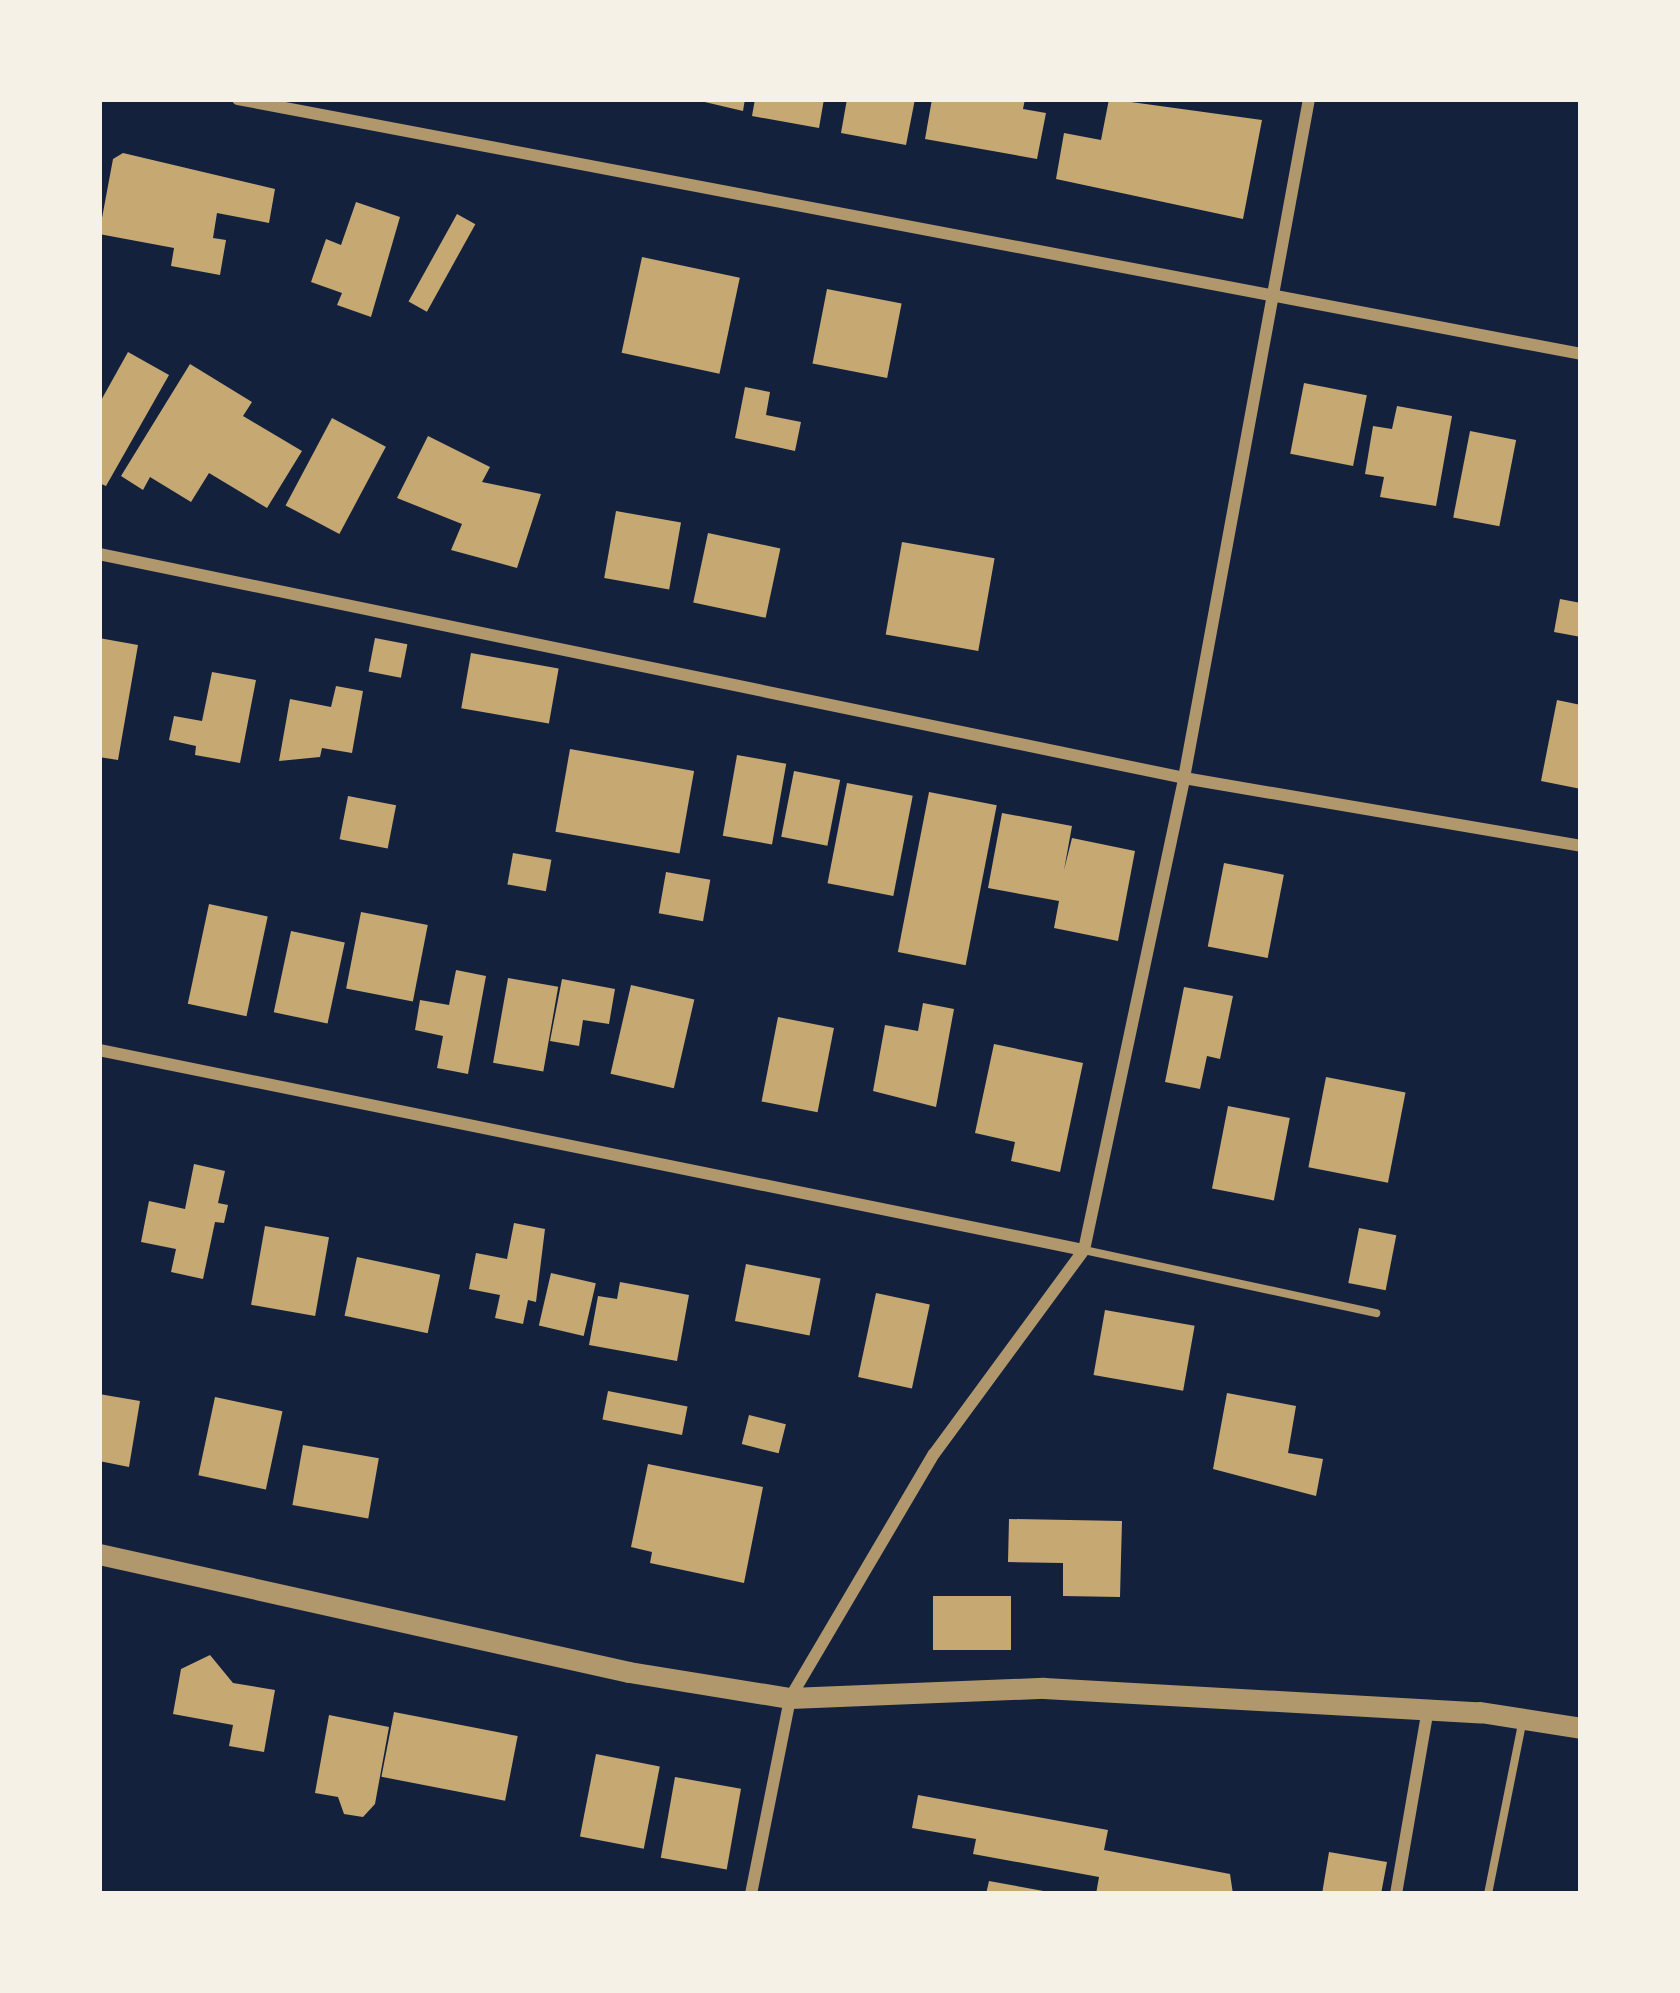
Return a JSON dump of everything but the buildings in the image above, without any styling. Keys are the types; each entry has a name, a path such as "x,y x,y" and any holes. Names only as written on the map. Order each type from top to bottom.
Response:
{"street":[{"path":"238,99 1270,292 1581,355"},
{"path":"752,1894 790,1698 934,1454 1084,1250 1184,778 1309,99"},
{"path":"99,554 1184,778 1581,846"},
{"path":"99,1050 1084,1250"},
{"path":"99,1554 629,1672 790,1698 1044,1688 1428,1709 1581,1728"},
{"path":"1396,1894 1428,1709"}],"lane":[{"path":"1084,1250 1376,1313"},
{"path":"1488,1894 1523,1719"}]}
